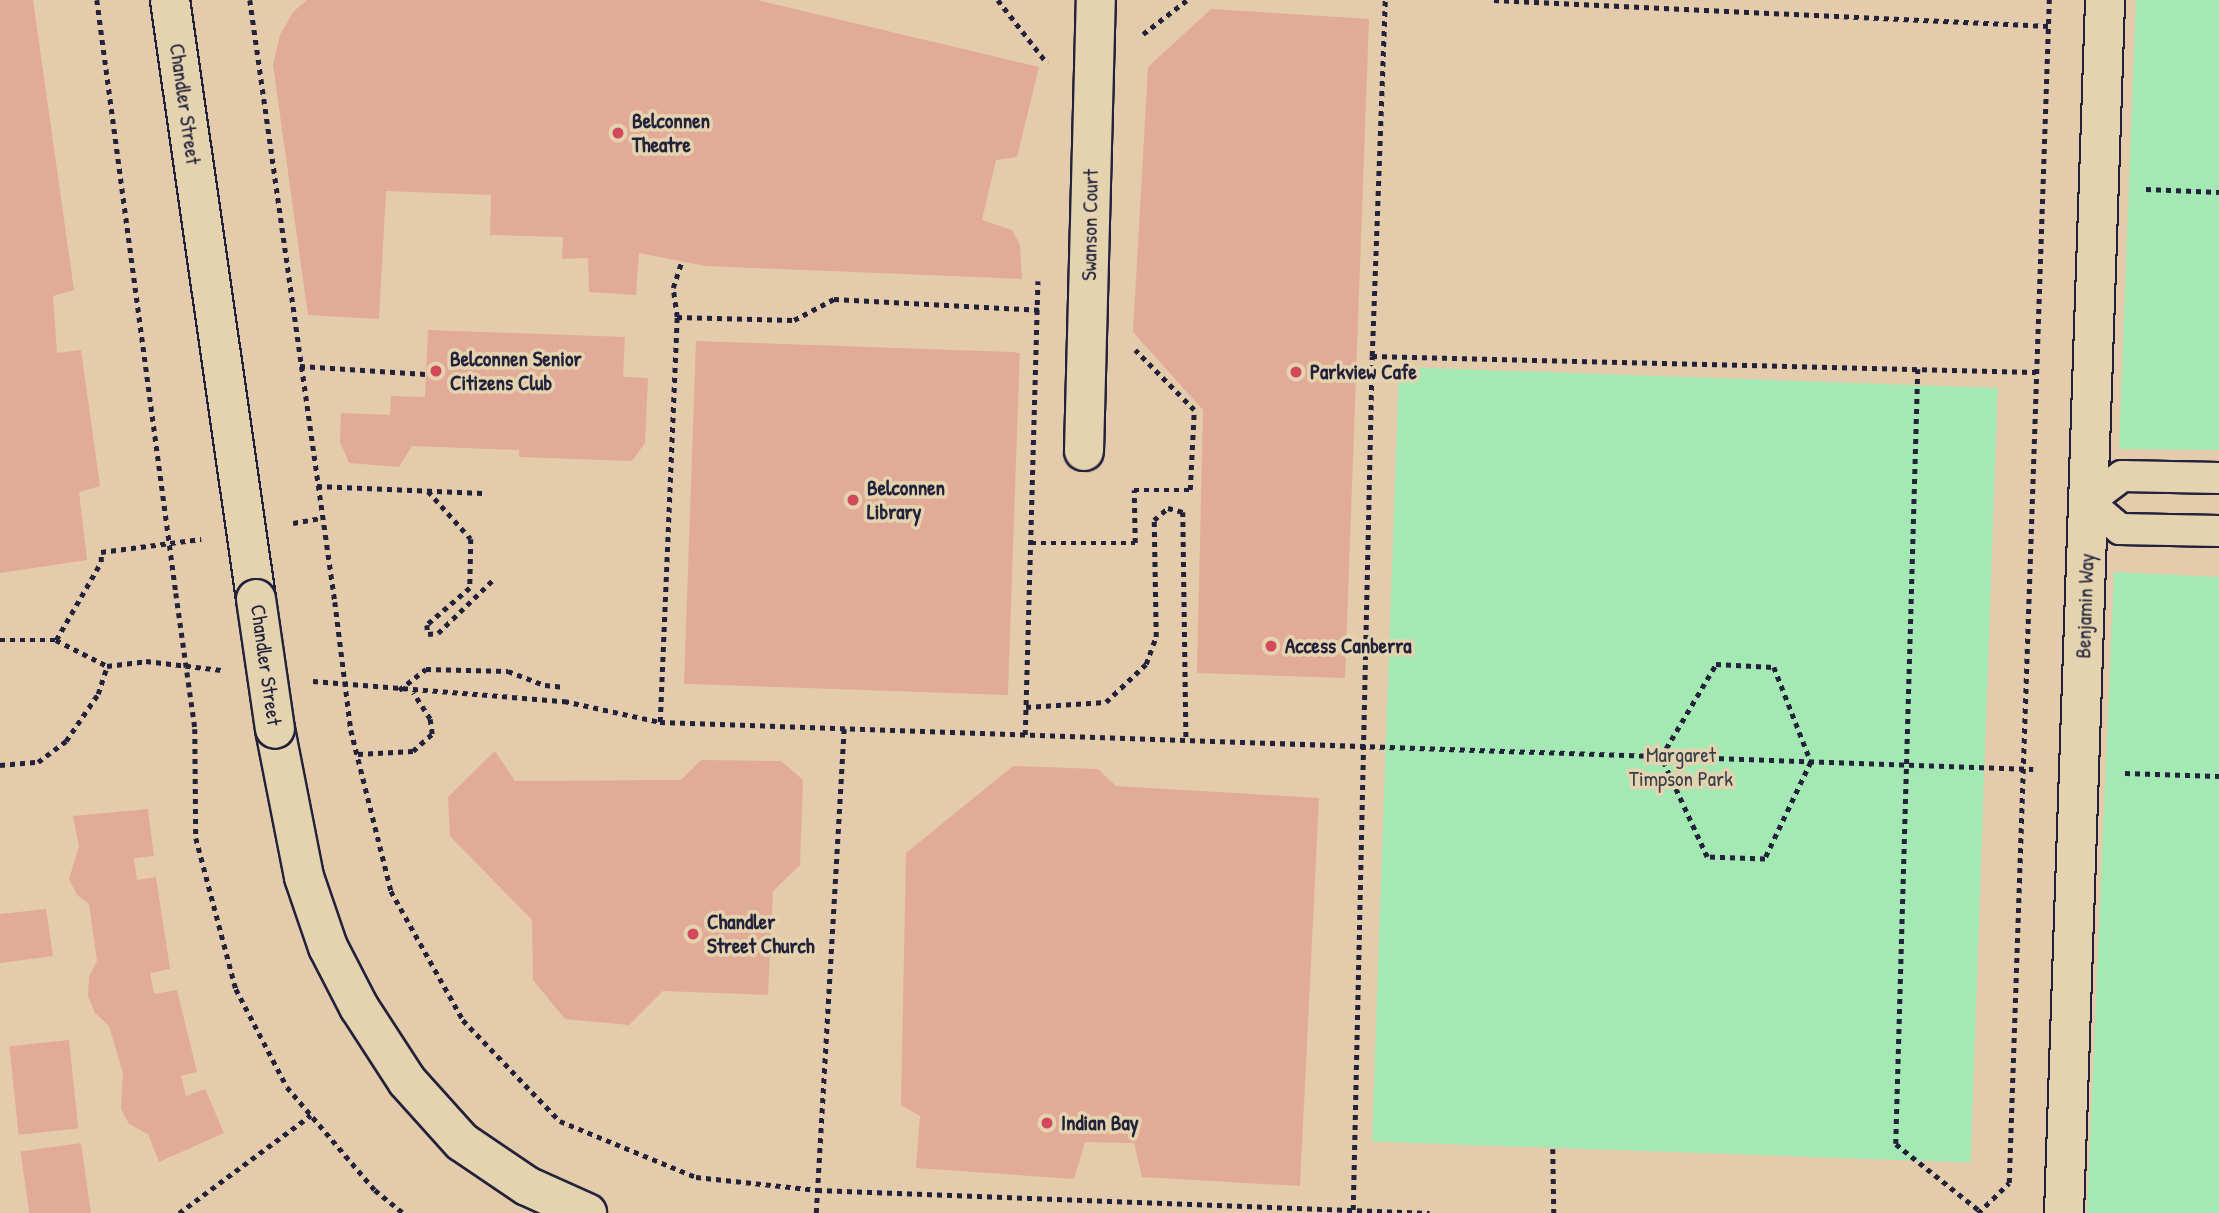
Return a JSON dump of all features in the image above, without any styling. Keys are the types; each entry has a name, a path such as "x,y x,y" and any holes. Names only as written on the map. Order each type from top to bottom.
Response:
{"street":[{"name":"Chandler Street","path":"170,0 275,729 304,877 328,947 365,1017 407,1082 462,1142 527,1185 587,1213"},
{"name":"Swanson Court","path":"1084,451 1096,0"},
{"name":"Benjamin Way","path":"2064,1213 2105,0"}],"lane":[{"path":"2219,478 2122,475 2088,502 2120,529 2219,531"}],"path":[{"path":"97,0 168,544 195,729 196,838 236,989 287,1087 375,1190 403,1213"},
{"path":"250,0 351,730 391,891 463,1020 560,1121 696,1178 817,1189 1430,1213"},
{"path":"998,0 1049,65 1048,78"},
{"path":"1136,40 1187,0"},
{"path":"1353,1210 1372,356 1385,0"},
{"path":"1494,0 2048,26"},
{"path":"1918,369 1896,1144 1979,1212 2009,1183 2049,0"},
{"path":"660,722 677,317 673,288 682,261"},
{"path":"1025,735 1039,269"},
{"path":"677,317 794,320 834,299 1127,314 1126,341 1194,410 1190,490 1134,490 1135,544 1031,543"},
{"path":"1372,356 2036,372"},
{"path":"300,366 426,374"},
{"path":"317,486 483,493"},
{"path":"428,491 471,539 470,588 427,625 428,634 438,633 495,578"},
{"path":"1026,707 1106,702 1146,664 1156,637 1154,520 1168,508 1183,512 1186,741"},
{"path":"56,640 101,562 101,552 168,544"},
{"path":"0,640 56,640 107,666 146,661 236,672"},
{"path":"1716,664 1774,667 1811,762 1765,859 1707,857 1661,757 1716,664"},
{"path":"0,765 38,762 66,741 98,694 107,666"},
{"path":"398,691 426,669 508,671 545,685 565,687"},
{"path":"300,679 398,691 564,701 660,722 2219,776"},
{"path":"357,754 413,751 432,734 430,719 412,692"},
{"path":"816,1213 844,729"},
{"path":"179,1213 311,1115"},
{"path":"1553,1149 1554,1213"}],"green space":[{"path":"2136,0 2219,0 2219,450 2119,449"},
{"name":"Margaret Timpson Park","path":"1399,367 1998,388 1971,1162 1372,1142"},
{"path":"2114,572 2219,577 2219,1213 2087,1213"}],"building":[{"path":"0,0 33,0 74,290 53,296 57,353 81,350 100,486 79,492 87,560 0,573"},
{"path":"307,0 757,0 1039,67 1017,157 996,160 982,220 1012,230 1020,245 1022,279 706,266 639,253 636,295 589,292 588,258 562,259 563,237 490,235 491,195 386,191 379,319 308,315 273,65 280,35 293,12"},
{"path":"1211,9 1369,19 1345,678 1197,673 1203,410 1133,332 1148,67"},
{"path":"428,330 625,337 623,377 648,378 645,443 632,461 519,457 519,450 412,446 399,467 349,463 340,442 341,413 390,415 391,396 425,397"},
{"name":"Belconnen Library","path":"696,341 1020,352 1008,695 684,684"},
{"path":"495,751 515,781 681,780 701,760 781,761 803,780 800,865 773,891 768,995 663,991 629,1025 565,1019 533,980 532,920 450,836 448,797"},
{"path":"1013,766 1098,769 1116,786 1319,798 1300,1186 1142,1177 1134,1143 1085,1142 1074,1179 916,1168 920,1116 901,1105 906,853"},
{"path":"148,809 154,856 134,858 137,880 156,877 170,969 150,973 154,994 177,990 197,1072 181,1076 186,1096 205,1089 224,1133 159,1162 148,1134 129,1124 121,1109 123,1073 109,1026 95,1013 88,996 89,977 97,961 89,904 77,895 69,879 79,846 73,816"},
{"path":"46,909 53,956 0,963 0,914"},
{"path":"69,1040 78,1129 19,1135 9,1046"},
{"path":"81,1143 91,1213 29,1213 21,1151"}],"place":[{"name":"Belconnen Theatre","path":"618,133"},
{"name":"Belconnen Senior Citizens Club","path":"436,371"},
{"name":"Parkview Cafe","path":"1296,372"},
{"name":"Belconnen Library","path":"853,500"},
{"name":"Access Canberra","path":"1271,646"},
{"name":"Chandler Street Church","path":"693,934"},
{"name":"Indian Bay","path":"1047,1123"}]}
